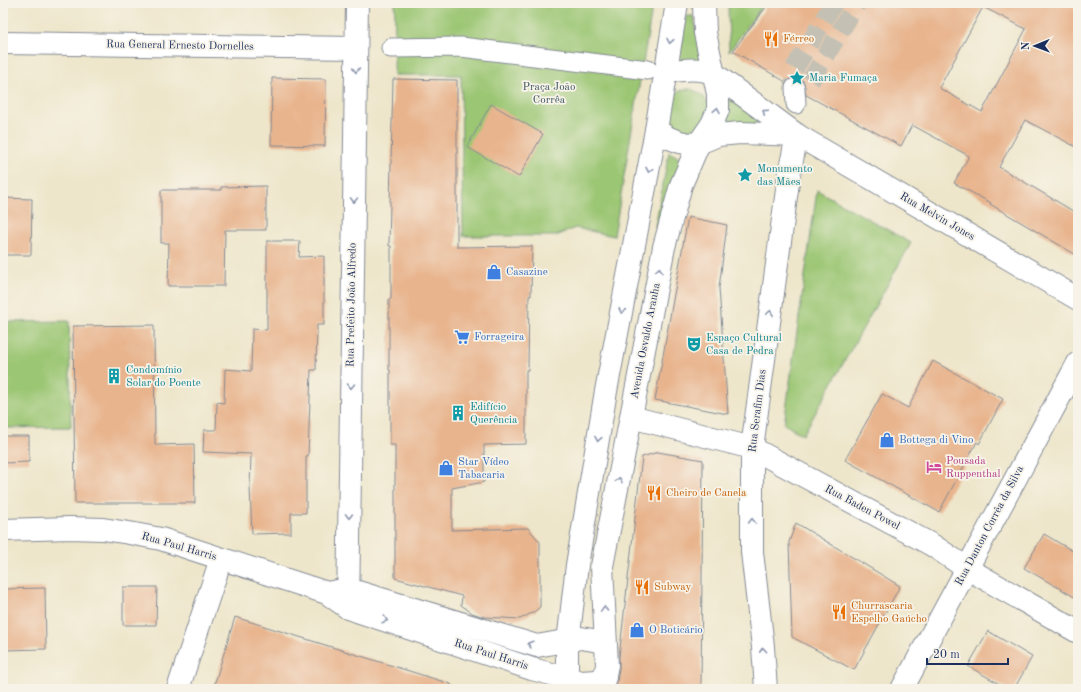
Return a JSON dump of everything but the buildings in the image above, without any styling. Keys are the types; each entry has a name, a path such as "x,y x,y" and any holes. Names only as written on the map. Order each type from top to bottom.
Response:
{"street":[{"name":"Rua Prefeito João Alfredo","path":"341,597 357,3"},
{"path":"567,683 568,640 577,565 606,391 656,130 657,71 677,3"},
{"name":"Avenida Osvaldo Aranha","path":"604,683 607,665 602,566 664,247 681,185 699,143 712,124 718,110 718,94 705,33 704,3"},
{"name":"Rua General Ernesto Dornelles","path":"3,43 356,48"},
{"path":"391,48 461,46 657,71 693,69 705,70 713,74"},
{"name":"Rua Melvin Jones","path":"713,74 797,135 1078,299"},
{"path":"656,130 669,138 680,142 690,144 699,143"},
{"name":"Rua Melvin Jones","path":"699,143 718,135 740,132 797,135"},
{"name":"Rua Serafim Dias","path":"766,689 763,647 752,552 752,448 789,175 797,135"},
{"name":"Rua Danton Corrêa da Silva","path":"902,689 1078,363"},
{"name":"Rua Baden Powel","path":"631,417 752,448 932,545 968,569 1078,632"},
{"name":"Rua Paul Harris","path":"3,530 70,528 103,529 129,533 161,539 341,597 490,633 537,646 581,638 605,642"},
{"path":"178,689 221,559"},
{"name":"Rua Paul Harris","path":"341,597 485,654 532,669 567,683 596,681 604,683"},
{"path":"485,654 490,633"}],"green space":[{"name":"Praça João Corrêa","path":"395,3 652,3 614,236 575,228 556,236 463,236 461,75 394,75"},
{"path":"728,3 764,3 729,52"},
{"path":"686,16 694,16 701,63 678,64"},
{"path":"690,89 698,92 707,101 709,105 709,114 695,131 684,132 673,126 669,121 668,116 670,103 673,96 679,91"},
{"path":"729,90 770,124 725,125 729,110"},
{"path":"669,152 683,158 661,228 655,227"},
{"path":"817,190 911,243 803,435 784,424"},
{"path":"69,321 71,427 3,428 3,322"}],"tunnel":[{"path":"834,3 791,74 795,88 808,85 857,3"}],"place":[{"name":"Férreo","path":"771,39"},
{"name":"Maria Fumaça","path":"797,78"},
{"name":"Monumento das Mães","path":"745,175"},
{"name":"Casazine","path":"494,272"},
{"name":"Forrageira","path":"462,337"},
{"name":"Espaço Cultural Casa de Pedra","path":"694,344"},
{"name":"Condomínio Solar do Poente","path":"114,376"},
{"name":"Edifício Querência","path":"458,413"},
{"name":"Bottega di Vino","path":"887,440"},
{"name":"Pousada Ruppenthal","path":"934,467"},
{"name":"Star Vídeo Tabacaria","path":"446,468"},
{"name":"Cheiro de Canela","path":"654,493"},
{"name":"Subway","path":"642,587"},
{"name":"Churrascaria Espelho Gaúcho","path":"839,612"},
{"name":"O Boticário","path":"637,630"}]}
